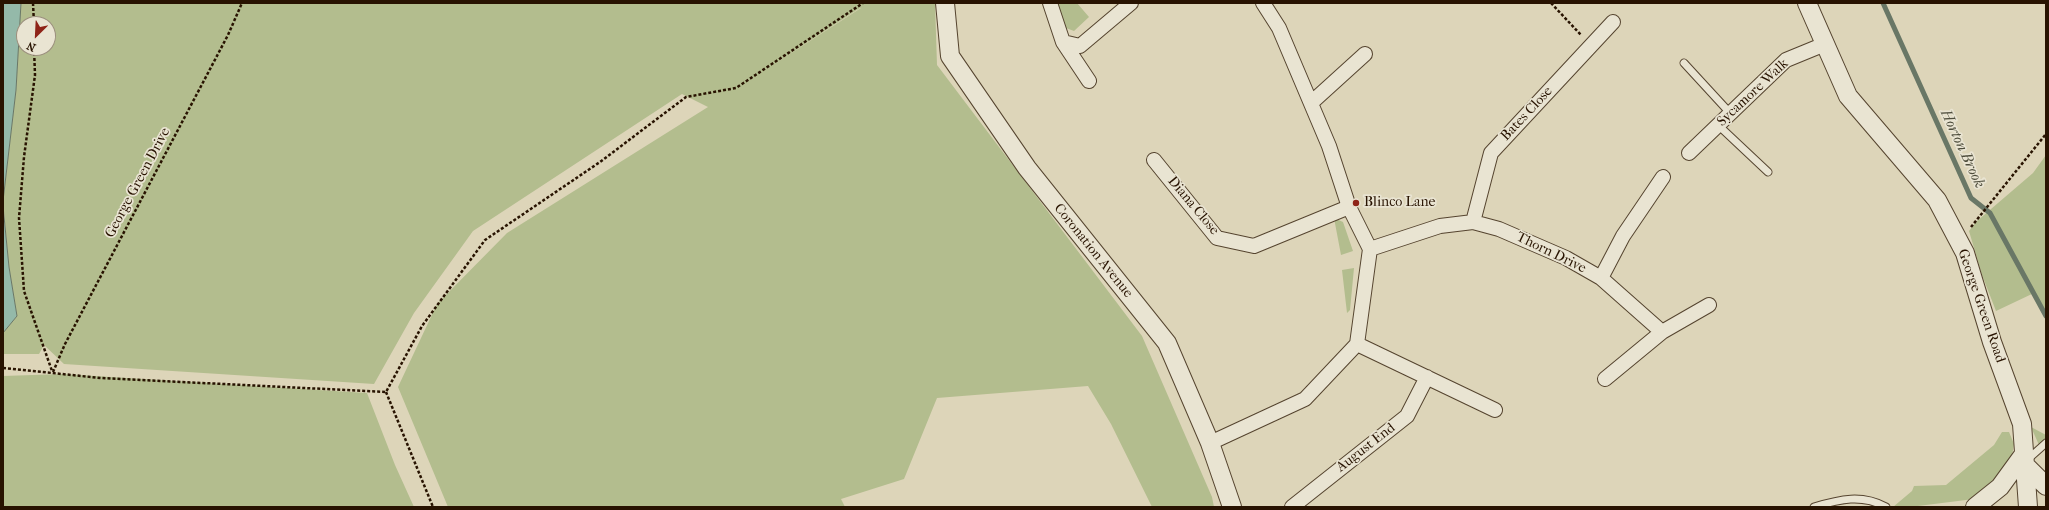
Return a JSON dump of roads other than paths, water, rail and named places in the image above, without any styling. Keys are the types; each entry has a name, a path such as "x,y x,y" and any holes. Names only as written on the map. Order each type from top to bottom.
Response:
{"street":[{"name":"Coronation Avenue","path":"945,3 950,56 1027,168 1167,343 1210,443 1232,507"},
{"path":"1050,3 1063,42 1089,81"},
{"path":"1063,42 1080,46 1131,3"},
{"path":"1210,443 1305,399 1357,344 1370,249 1349,207 1329,146 1279,28 1263,3"},
{"name":"George Green Road","path":"1807,3 1848,96 1937,200 1965,253 1992,342 2022,424 2028,507"},
{"name":"Bates Close","path":"1473,222 1491,153 1613,22"},
{"name":"Sycamore Walk","path":"1689,153 1786,60 1825,44"},
{"path":"1311,103 1365,54"},
{"name":"Diana Close","path":"1154,160 1217,238 1254,246 1349,207"},
{"path":"1601,278 1623,236 1663,177"},
{"name":"Thorn Drive","path":"1370,249 1440,226 1473,222 1506,231 1566,258 1601,278 1662,332"},
{"path":"1605,379 1662,332 1709,305"},
{"path":"1357,344 1495,410"},
{"name":"August End","path":"1292,507 1407,416 1427,377"},
{"path":"1975,507 2000,487 2025,460 2046,486"}],"lane":[{"path":"1684,63 1730,113"},
{"path":"1718,125 1768,172"},
{"path":"2025,460 2046,443"},
{"path":"1814,507 1836,500 1867,498 1886,507"}],"waterway":[{"name":"Horton Brook","path":"1883,3 1971,198 1990,213 2046,316"}],"place":[{"name":"Blinco Lane","path":"1356,203"}]}
